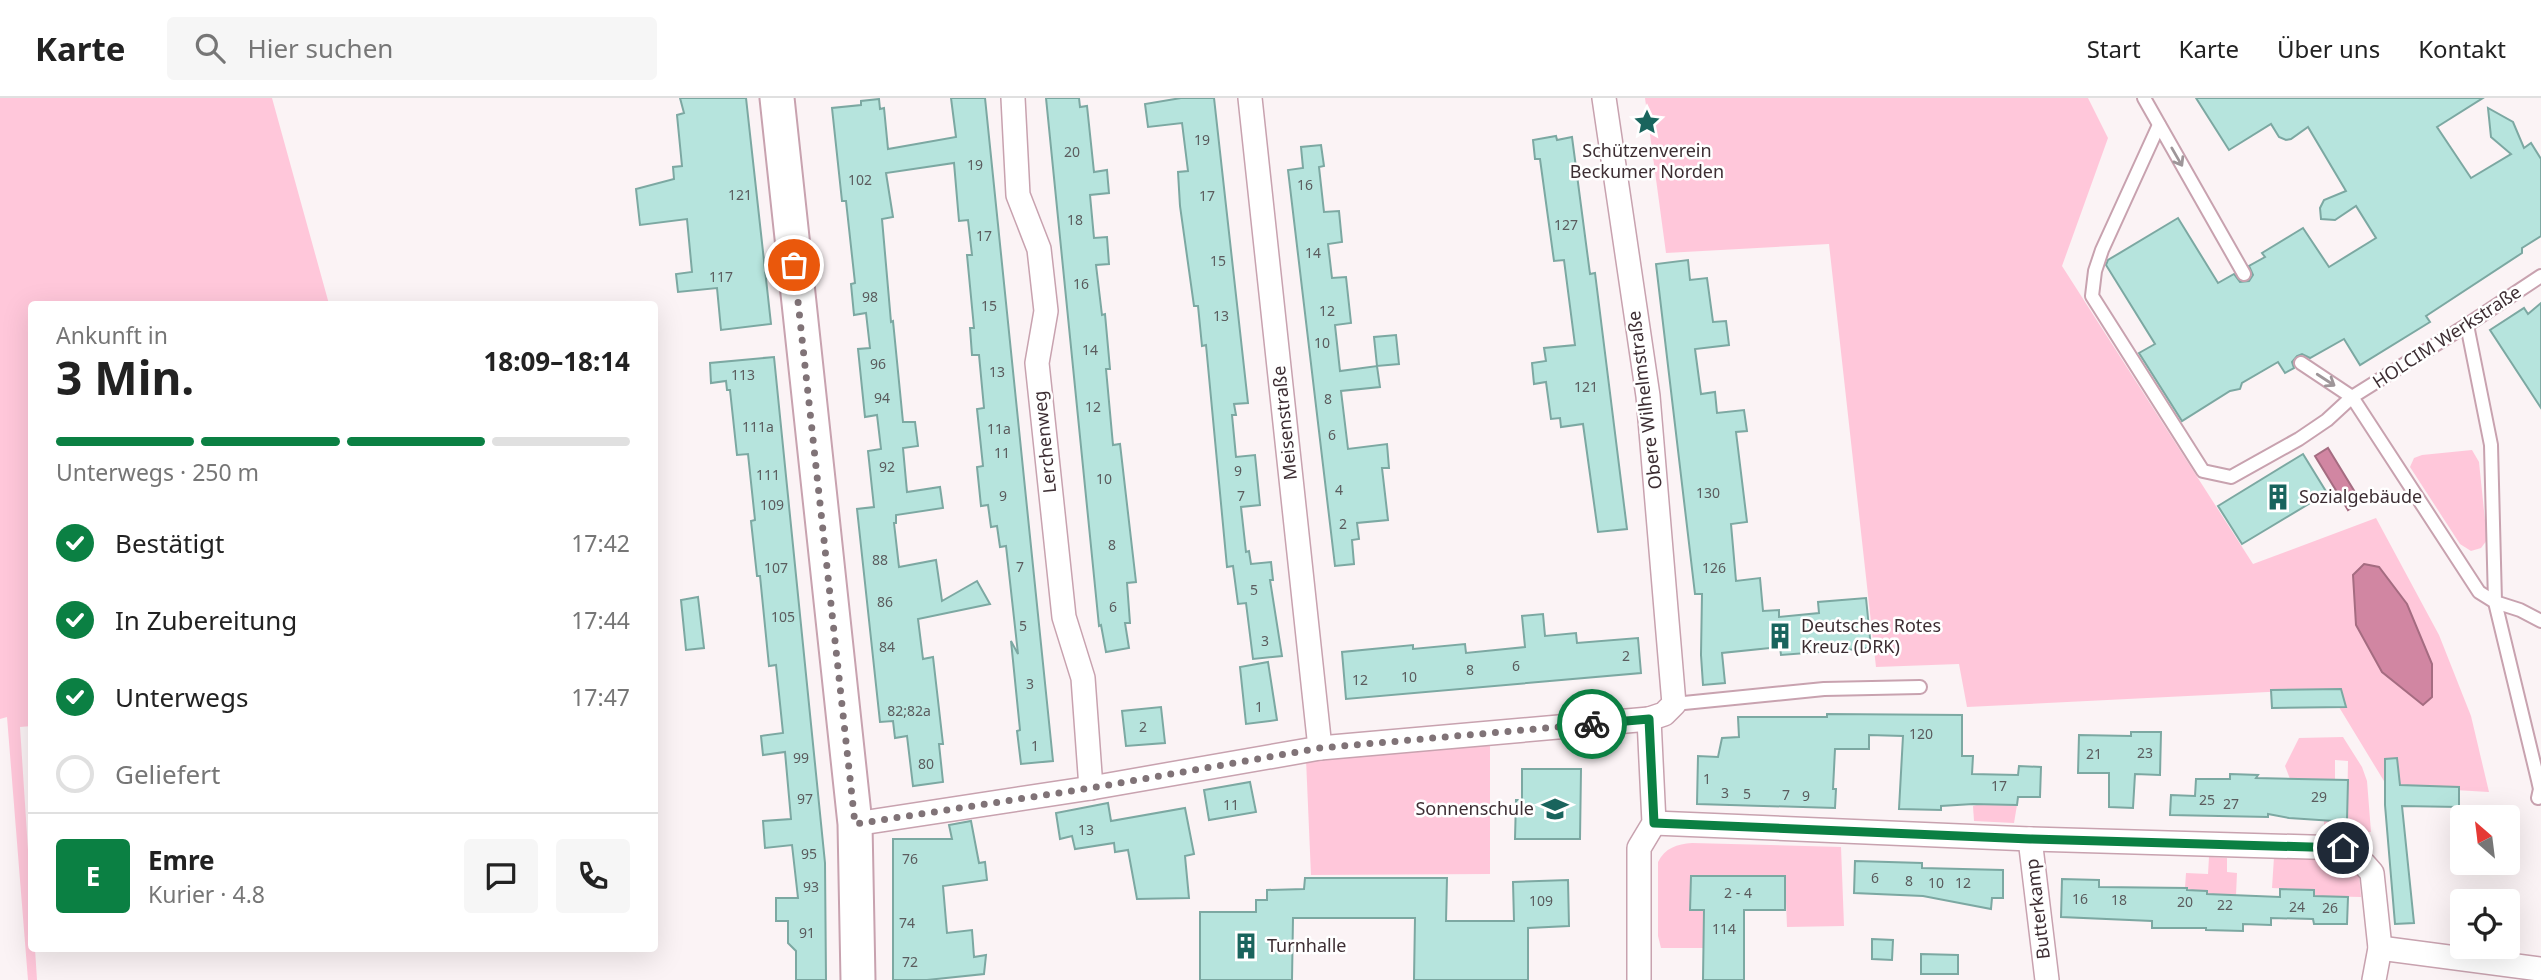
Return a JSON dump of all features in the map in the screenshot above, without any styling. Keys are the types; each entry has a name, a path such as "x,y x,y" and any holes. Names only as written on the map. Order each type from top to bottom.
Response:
{"street":[{"path":"777,98 855,824 858,980"},
{"name":"Lerchenweg","path":"1013,98 1018,195 1039,249 1046,311 1037,363 1063,617 1083,678 1091,788"},
{"name":"Meisenstraße","path":"1250,98 1320,748"},
{"name":"Obere Wilhelmstraße","path":"1604,98 1648,396 1674,704"},
{"path":"855,824 1091,788 1320,748 1649,719 1664,714 1674,704"},
{"path":"1639,980 1639,848 1654,823 1649,719"},
{"path":"1654,823 2030,839 2343,848 2357,856 2372,873 2380,948 2374,980"},
{"name":"Butterkamp","path":"2030,839 2047,980"},
{"path":"2380,948 2539,969"}],"lane":[{"path":"2144,98 2244,274"},
{"name":"HOLCIM Werkstraße","path":"2159,125 2102,250 2095,271 2092,296 2203,471 2231,477 2299,439 2327,420 2352,397 2541,276"},
{"path":"2468,325 2491,445 2494,602 2538,780 2538,798"},
{"path":"2301,363 2352,397 2479,592 2494,602 2520,610 2541,621"},
{"path":"1674,704 1824,689 1920,687"}],"shaded area":[{"path":"0,98 272,98 328,301 28,301 28,726 20,727 28,850 28,952 35,952 37,980 28,980 7,717 0,719"},
{"path":"1645,98 2088,98 2108,138 2062,266 2253,564 2376,518 2439,635 2471,716 2489,792 2387,786 2328,689 1967,707 1959,664 1876,667 1829,244 1666,253"},
{"path":"2328,448 2361,502 2348,510 2315,456"},
{"path":"2472,450 2479,462 2487,540 2481,548 2471,551 2460,544 2410,467 2414,458 2422,455"},
{"path":"2364,564 2379,567 2407,604 2432,664 2432,697 2423,705 2382,672 2356,625 2353,575"},
{"path":"2343,737 2362,767 2367,781 2371,832 2324,831 2324,819 2347,819 2348,761 2335,760 2335,780 2290,779 2285,766 2299,738"},
{"path":"1490,745 1490,874 1311,875 1306,759"},
{"path":"2017,805 2014,823 1974,821 1973,806"},
{"path":"1692,843 1841,847 1844,926 1787,927 1785,876 1691,876 1690,909 1704,910 1703,948 1661,948 1658,936 1658,862 1664,853 1672,848"},
{"path":"2209,857 2227,858 2227,872 2237,873 2236,895 2207,894 2185,888 2186,873 2208,874"},
{"path":"2274,857 2319,858 2350,867 2359,873 2361,897 2314,896 2314,890 2272,888"}],"building":[{"path":"680,98 746,98 771,324 721,330 717,288 678,292 676,274 692,272 687,219 640,225 636,189 674,179 673,167 682,166 677,115 684,113"},
{"path":"951,98 985,98 1053,761 1021,764 1011,641 1018,654 1006,546 1000,547 997,526 991,527 988,505 981,506 977,467 983,466 977,409 984,408 979,355 972,355 970,328 974,328 967,255 972,255 968,220 959,221 954,163 886,173 893,217 882,219 891,322 893,321 903,422 915,422 918,446 903,448 907,492 940,487 943,508 896,515 894,523 899,567 936,560 942,601 977,581 990,604 918,619 923,659 933,657 943,744 939,744 943,782 913,786 907,736 895,738 893,721 880,722 857,509 874,507 868,451 881,449 877,415 865,417 858,349 870,348 866,313 854,315 851,284 855,283 846,201 842,201 832,108 861,105 861,101 879,99 880,109 884,108 888,149 956,137"},
{"path":"1046,98 1079,98 1080,107 1087,106 1094,172 1107,170 1109,193 1090,195 1094,238 1107,237 1109,264 1096,265 1102,315 1105,314 1110,369 1106,369 1113,445 1120,444 1136,582 1127,583 1130,623 1125,623 1129,648 1106,652 1101,625 1099,626"},
{"path":"1181,98 1214,98 1248,403 1234,404 1236,415 1232,415 1236,457 1255,455 1260,505 1241,507 1246,552 1249,551 1251,564 1271,562 1273,580 1270,580 1282,656 1253,659 1246,603 1238,604 1233,566 1227,567 1206,345 1202,346 1198,306 1194,306 1180,206 1178,172 1188,171 1182,123 1148,127 1145,104"},
{"path":"2196,98 2483,98 2437,127 2471,178 2511,154 2491,137 2488,108 2513,122 2524,148 2531,143 2541,159 2541,236 2522,248 2522,253 2426,316 2430,322 2360,365 2344,339 2310,358 2302,354 2297,356 2292,362 2294,368 2285,373 2278,362 2242,383 2240,389 2230,391 2182,421 2139,353 2155,344 2106,265 2108,260 2178,218 2218,283 2234,274 2240,282 2249,281 2253,275 2249,266 2265,257 2262,253 2303,228 2329,267 2376,238 2356,206 2335,220 2321,219 2320,208 2324,200 2346,191 2308,127 2286,140 2279,137 2271,124 2229,150"},
{"path":"1556,136 1557,140 1572,137 1590,274 1595,273 1627,529 1598,532 1583,424 1561,427 1560,418 1551,419 1546,382 1534,384 1532,363 1546,361 1544,348 1575,345 1564,260 1554,261 1540,159 1535,159 1533,140"},
{"path":"1321,145 1324,166 1319,167 1324,212 1339,211 1342,242 1328,244 1332,278 1346,277 1351,323 1335,325 1340,371 1377,366 1380,387 1341,391 1348,449 1387,444 1389,468 1382,468 1388,520 1357,523 1359,539 1352,540 1354,564 1335,566 1288,170 1303,168 1301,147"},
{"path":"1688,260 1690,280 1707,278 1713,322 1726,321 1729,345 1695,349 1701,394 1715,392 1717,413 1744,410 1747,431 1736,432 1747,522 1731,524 1736,581 1760,578 1763,611 1779,610 1779,617 1819,613 1818,602 1866,598 1871,648 1781,655 1780,647 1722,653 1725,683 1703,685 1702,594 1695,594 1656,264"},
{"path":"2541,303 2541,408 2490,330 2524,308 2528,314"},
{"path":"1396,335 1399,364 1377,366 1374,337"},
{"path":"774,357 825,863 826,980 796,980 796,951 788,943 788,921 776,921 776,898 798,898 792,845 765,848 763,821 791,819 785,752 763,755 761,736 783,733 776,665 769,666 760,576 757,576 751,521 755,520 748,454 737,455 730,390 727,390 726,381 711,383 710,363"},
{"name":"Sozialgebäude","path":"2303,454 2327,493 2242,544 2218,506"},
{"path":"698,597 704,648 686,650 681,600"},
{"path":"1543,614 1545,636 1576,633 1577,643 1638,638 1641,673 1346,699 1342,652 1413,645 1413,649 1465,644 1466,653 1525,647 1522,616"},
{"path":"1268,662 1277,720 1246,724 1240,667"},
{"path":"2341,689 2346,707 2272,708 2271,690"},
{"path":"1161,707 1165,743 1126,746 1122,711"},
{"path":"1827,714 1962,715 1962,756 1973,756 1972,774 2018,775 2019,766 2041,767 2040,797 2018,797 2017,805 1973,804 1941,806 1941,810 1899,809 1903,736 1869,735 1869,749 1835,749 1835,808 1697,804 1698,756 1718,757 1722,738 1739,737 1738,717 1827,717"},
{"path":"2131,732 2161,732 2160,775 2135,774 2133,808 2109,807 2109,773 2078,773 2079,735 2131,736"},
{"path":"2397,758 2400,785 2459,787 2459,805 2402,806 2414,923 2395,924 2385,805 2385,759"},
{"path":"1522,769 1581,769 1580,839 1515,839 1516,800 1522,800"},
{"path":"2230,774 2258,775 2256,778 2348,780 2347,820 2289,818 2268,814 2268,817 2170,815 2171,795 2195,796 2196,779 2230,779"},
{"path":"1250,782 1256,812 1209,820 1204,790"},
{"path":"1108,803 1111,821 1185,808 1194,854 1185,856 1189,898 1137,899 1128,850 1115,852 1114,843 1075,849 1072,836 1060,839 1056,813"},
{"path":"971,821 979,863 985,862 987,880 943,886 947,933 972,930 974,957 986,955 984,974 927,980 893,980 893,839 952,839 949,825"},
{"path":"1855,861 1922,863 1922,868 2003,870 2003,898 1992,898 1991,909 1923,896 1854,893"},
{"path":"1691,876 1785,876 1785,910 1744,910 1744,980 1703,980 1704,910 1690,910"},
{"path":"1305,878 1447,878 1446,921 1514,921 1513,882 1568,880 1569,926 1528,928 1528,980 1414,980 1415,918 1293,918 1292,980 1200,980 1200,912 1256,912 1256,900 1267,900 1267,890 1304,889"},
{"path":"2062,879 2099,880 2099,887 2187,888 2207,891 2207,894 2280,897 2280,889 2314,890 2314,896 2348,897 2347,924 2314,924 2313,919 2271,918 2271,925 2243,924 2243,931 2152,928 2152,921 2061,917"},
{"path":"1872,939 1893,940 1892,960 1872,959"},
{"path":"1921,954 1958,955 1958,974 1921,974"}],"way so far":[{"path":"794,265 855,824 1091,788 1320,748 1592,724"}],"place":[{"name":"Schützenverein Beckumer Norden","path":"1647,122"},
{"name":"Sozialgebäude","path":"2278,497"},
{"name":"Deutsches Rotes Kreuz (DRK)","path":"1780,636"},
{"name":"Sonnenschule","path":"1555,809"},
{"name":"Turnhalle","path":"1246,946"}],"route":[{"path":"1592,724 1649,719 1654,823 2030,839 2343,848"}]}
